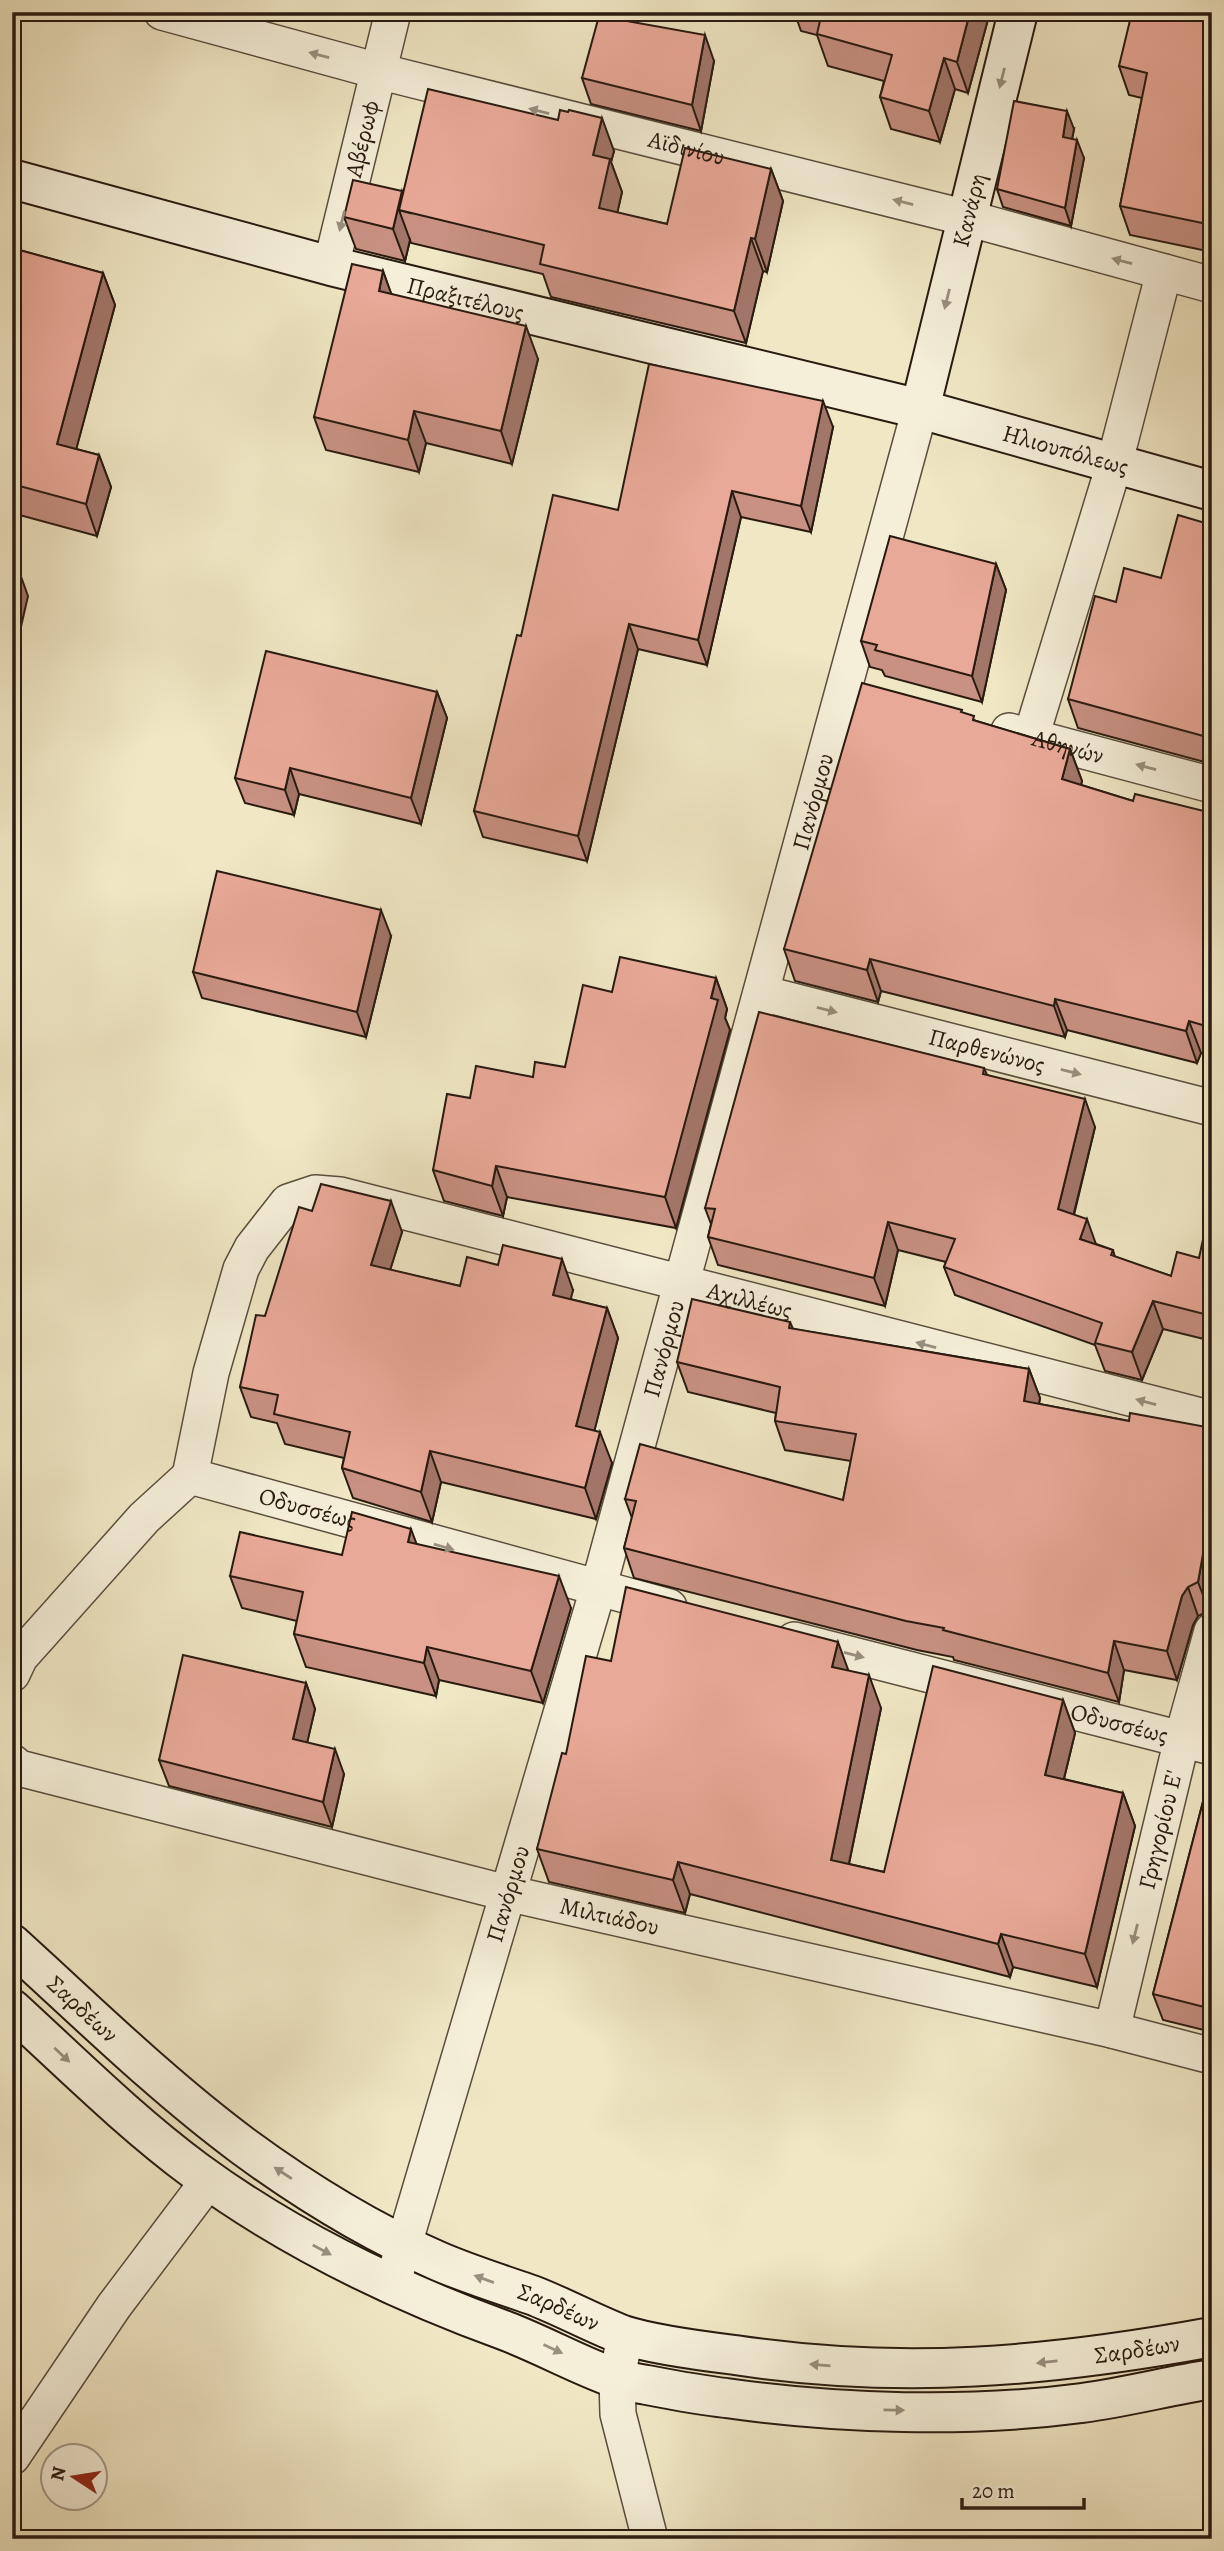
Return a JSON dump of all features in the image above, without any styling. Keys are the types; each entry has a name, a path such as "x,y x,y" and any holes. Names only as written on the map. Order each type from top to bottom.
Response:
{"main road":[{"name":"Κανάρη","path":"920,409 1018,12"},
{"name":"Πραξιτέλους","path":"12,179 331,266 920,409"},
{"name":"Ηλιουπόλεως","path":"920,409 1212,491"},
{"name":"Σαρδέων","path":"12,1944 149,2069 243,2146 326,2201 403,2245 482,2278 559,2305 625,2335 703,2351 773,2361 926,2370 1001,2367 1078,2359 1212,2337"},
{"name":"Σαρδέων","path":"12,2009 121,2110 209,2180 315,2246 391,2285 543,2344 617,2379 697,2395 767,2404 950,2411 1002,2411 1082,2403 1212,2379"}],"street":[{"name":"Αϊδινίου","path":"162,12 378,71 967,218 1212,285"},
{"name":"Αβέρωφ","path":"331,266 393,12"},
{"path":"1031,737 1114,465 1164,272"},
{"name":"Πανόρμου","path":"391,2285 597,1589 761,993 857,690 920,409"},
{"name":"Αθηνών","path":"978,723 1212,785"},
{"name":"Παρθενώνος","path":"761,993 1212,1108"},
{"name":"Αχιλλέως","path":"190,1476 211,1373 241,1269 252,1248 288,1202 315,1192 341,1195 1212,1419"},
{"path":"12,1674 20,1657 55,1617 144,1518 190,1476"},
{"name":"Οδυσσέως","path":"190,1476 704,1616"},
{"name":"Οδυσσέως","path":"757,1630 1197,1743"},
{"name":"Γρηγορίου Ε'","path":"1112,2030 1197,1743 1212,1631"},
{"name":"Μιλτιάδου","path":"12,1762 19,1768 508,1893 1112,2030 1212,2056"},
{"path":"12,2457 114,2306 209,2180"},
{"path":"625,2335 617,2379 618,2414 650,2539"}],"building":[{"path":"822,12 970,12 957,62 944,58 929,111 880,97 892,55 817,34"},
{"path":"1132,12 1212,12 1212,225 1120,206 1147,73 1119,66"},
{"path":"599,16 705,35 692,105 582,78"},
{"path":"428,89 558,120 560,110 602,118 593,155 610,159 599,208 667,224 685,148 771,169 755,239 751,238 734,311 540,264 544,245 399,210"},
{"path":"1014,101 1067,111 1063,137 1077,140 1065,208 997,189"},
{"path":"353,180 402,191 393,229 344,217"},
{"path":"12,248 103,273 57,444 99,455 86,504 12,484"},
{"path":"352,264 383,271 379,291 526,326 501,431 414,411 408,440 314,417"},
{"path":"649,364 823,401 801,506 732,491 698,640 629,624 578,836 474,811 517,635 521,636 553,495 618,510"},
{"path":"1178,515 1212,525 1212,740 1068,699 1095,596 1116,602 1124,568 1161,578"},
{"path":"890,536 996,564 972,676 875,650 877,645 861,641"},
{"path":"12,569 19,571 12,599"},
{"path":"266,651 437,692 411,798 290,768 285,790 235,778"},
{"path":"862,683 962,710 961,712 974,716 973,720 1070,749 1062,779 1133,801 1135,794 1212,813 1212,1028 1189,1021 1186,1031 1055,999 1054,1006 870,959 867,970 784,949"},
{"path":"217,871 381,910 357,1012 193,972"},
{"path":"620,957 716,978 711,998 718,1000 665,1197 496,1166 492,1186 433,1170 447,1094 470,1098 476,1066 533,1077 535,1062 565,1067 583,985 612,992"},
{"path":"759,1012 984,1068 983,1074 1085,1099 1058,1209 1087,1219 1080,1239 1113,1250 1111,1255 1171,1276 1177,1252 1199,1258 1205,1230 1212,1231 1212,1316 1153,1301 1132,1352 1095,1343 1102,1323 944,1267 955,1239 888,1222 874,1278 708,1237 715,1209 705,1208"},
{"path":"321,1184 391,1201 371,1265 460,1286 467,1257 498,1265 503,1245 562,1259 553,1295 607,1308 576,1426 600,1432 585,1488 430,1451 421,1492 342,1468 350,1432 274,1414 278,1395 240,1387 256,1315 265,1316 299,1207 312,1211"},
{"path":"692,1299 790,1322 789,1328 1029,1369 1024,1401 1129,1421 1130,1413 1212,1428 1212,1504 1198,1582 1188,1587 1182,1596 1167,1651 1114,1641 1108,1673 943,1630 944,1628 906,1621 624,1548 636,1501 625,1499 640,1444 843,1500 856,1434 775,1421 780,1387 677,1362"},
{"path":"352,1512 411,1529 408,1542 559,1576 531,1671 427,1647 424,1663 294,1634 303,1592 230,1576 240,1532 342,1555"},
{"path":"626,1587 838,1642 832,1667 869,1675 831,1860 884,1872 933,1666 1063,1700 1045,1775 1123,1793 1085,1954 1001,1934 998,1944 678,1862 673,1880 537,1849 562,1753 566,1754 586,1656 611,1661"},
{"path":"183,1655 306,1683 293,1739 335,1749 323,1802 159,1760"},
{"path":"1212,1767 1212,2009 1153,1994"}]}
